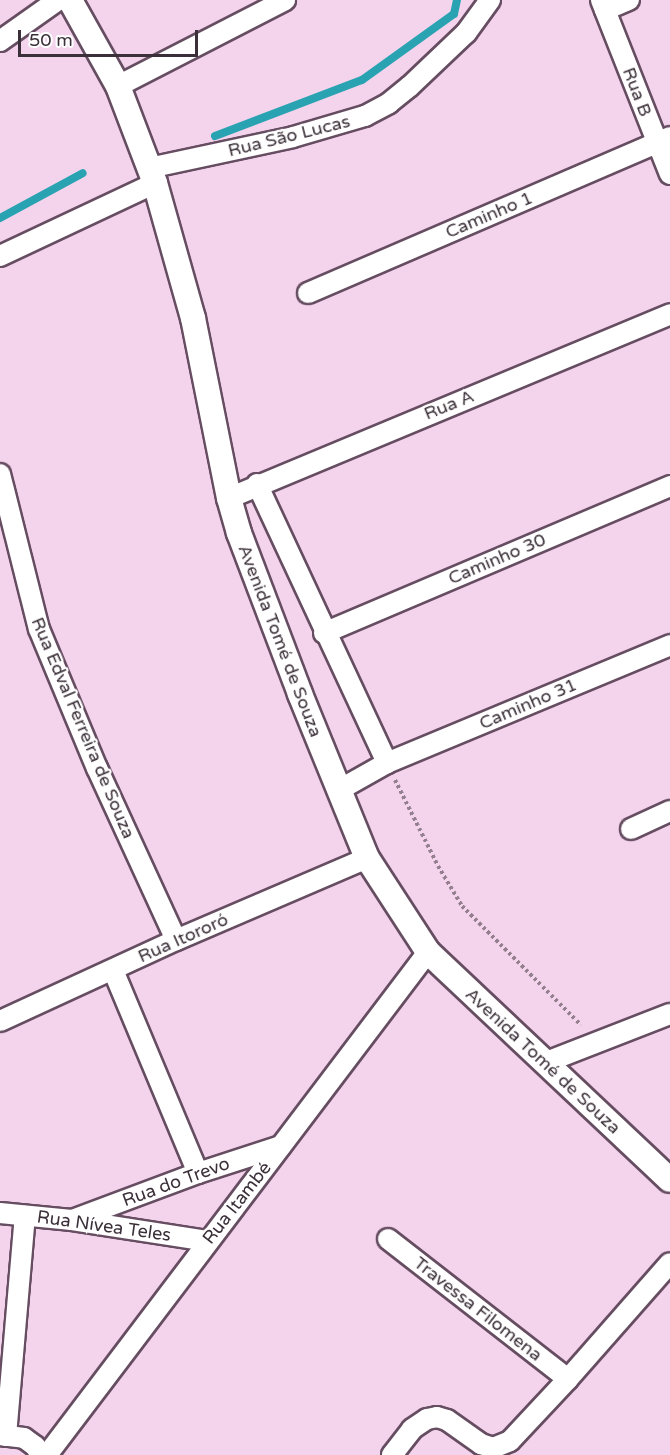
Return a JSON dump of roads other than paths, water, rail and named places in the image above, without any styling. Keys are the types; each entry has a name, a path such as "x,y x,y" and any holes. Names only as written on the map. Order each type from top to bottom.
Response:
{"street":[{"path":"0,41 58,0"},
{"name":"Avenida Tomé de Souza","path":"70,0 118,86 152,175 193,318 229,498 251,565 367,858 428,952 670,1180"},
{"path":"118,86 285,0"},
{"name":"Rua São Lucas","path":"152,175 365,116 389,103 417,79 466,33 490,0"},
{"path":"603,5 629,0"},
{"name":"Rua B","path":"603,5 663,140 670,174"},
{"name":"Caminho 1","path":"308,292 663,140"},
{"path":"0,256 152,175"},
{"name":"Rua A","path":"229,498 257,484 670,314"},
{"name":"Rua Edval Ferreira de Souza","path":"0,474 39,629 97,768 176,940"},
{"path":"257,484 324,633 387,763"},
{"name":"Caminho 30","path":"324,633 670,486"},
{"name":"Caminho 31","path":"339,790 387,763 670,645"},
{"path":"631,829 670,811"},
{"name":"Rua Itororó","path":"0,1021 176,940 367,858"},
{"name":"Rua Itambé","path":"47,1455 428,952"},
{"path":"113,970 198,1173"},
{"path":"544,1063 670,1014"},
{"name":"Rua do Trevo","path":"72,1221 198,1173 281,1146"},
{"name":"Rua Nívea Teles","path":"0,1214 72,1221 208,1240"},
{"path":"25,1216 10,1436 35,1446 41,1455"},
{"name":"Travessa Filomena","path":"388,1239 568,1379"},
{"path":"392,1455 412,1429 427,1419 437,1417 447,1420 481,1444 493,1448 510,1441 670,1263"}],"waterway":[{"path":"215,136 362,80 454,14 457,0"},
{"path":"0,218 83,173"}]}
